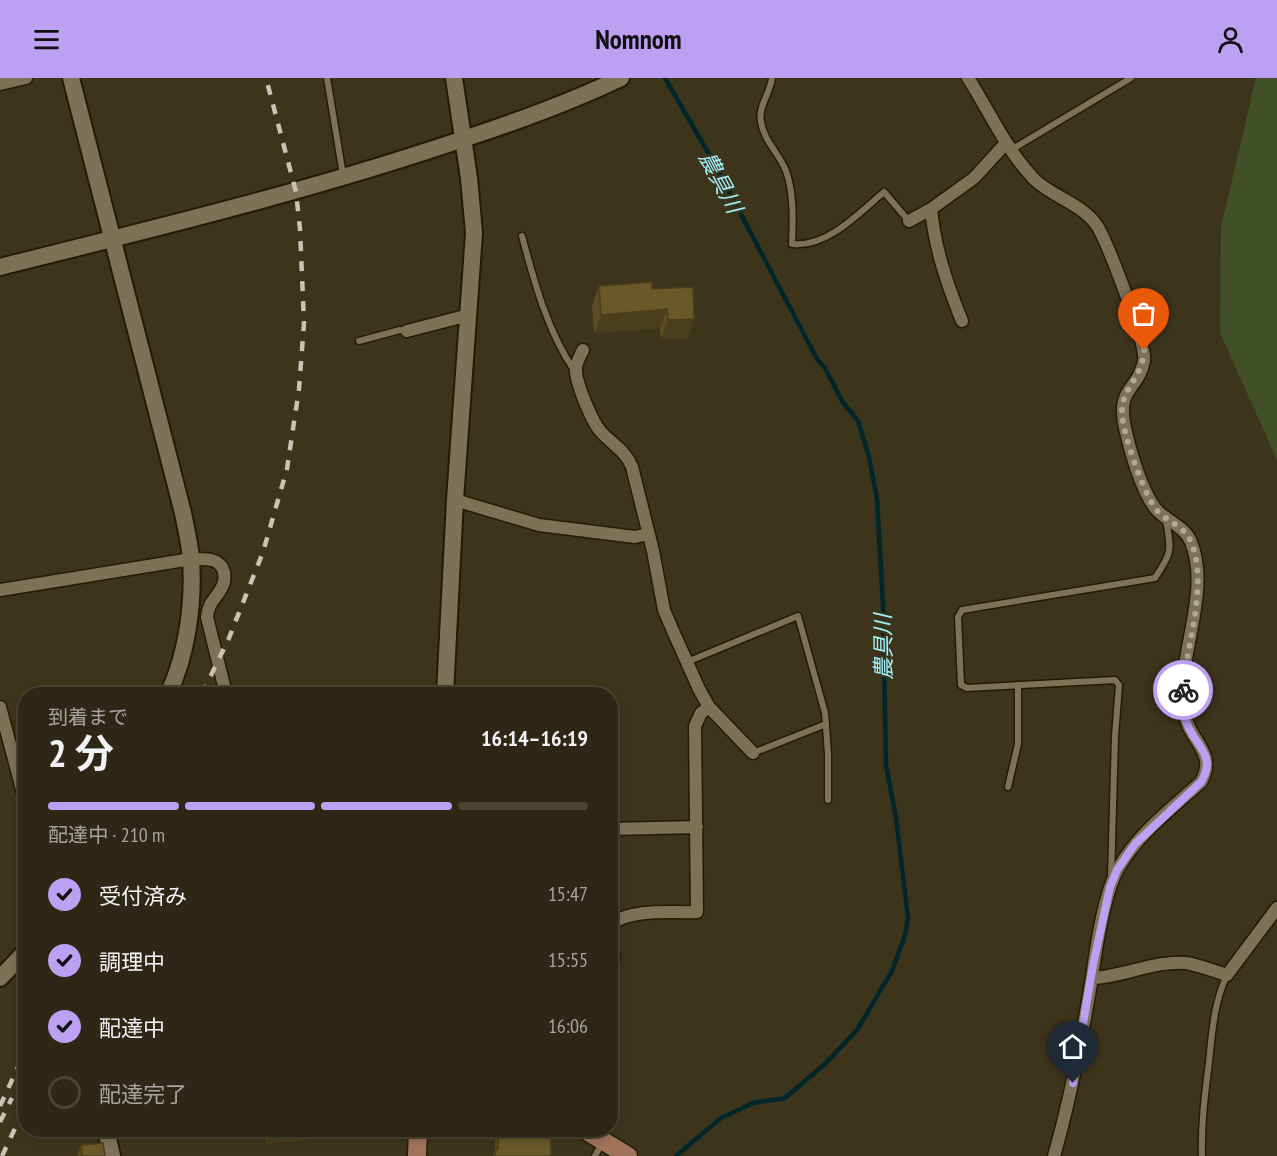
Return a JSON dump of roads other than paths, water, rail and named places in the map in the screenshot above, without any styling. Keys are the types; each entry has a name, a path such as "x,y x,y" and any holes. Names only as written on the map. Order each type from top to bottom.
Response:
{"main road":[{"path":"417,1156 418,1137"},
{"path":"599,1148 628,1156"}],"street":[{"path":"0,84 26,78"},
{"path":"71,78 183,513 191,559 189,630 172,687"},
{"path":"445,687 455,500 474,233 464,139 454,78"},
{"path":"0,267 346,177 464,139 581,97 621,78"},
{"path":"972,79 1006,143 1036,181 1062,200 1089,215 1099,229 1144,350 1144,361 1140,373 1123,400 1122,413 1126,431 1147,494 1156,508 1190,539 1195,555 1196,606 1183,691 1187,725 1205,754 1206,772 1201,782 1135,844 1117,870 1110,887 1069,1104 1054,1156"},
{"path":"909,222 974,178 1006,143"},
{"path":"931,209 933,234 939,259 962,321"},
{"path":"407,331 469,315"},
{"path":"583,350 577,361 576,372 586,405 595,424 629,459 664,610 709,707 753,753"},
{"path":"455,500 539,525 635,537 648,534"},
{"path":"0,590 191,559 214,560 223,567 225,577 223,586 208,604 207,617 224,687"},
{"path":"0,707 18,774"},
{"path":"618,919 635,914 697,912 695,726 701,713 709,707"},
{"path":"618,829 697,827"},
{"path":"1092,978 1108,977 1152,966 1185,963 1227,975 1277,908"},
{"path":"0,978 18,959"},
{"path":"108,1137 112,1156"}],"lane":[{"path":"327,78 342,169 346,177"},
{"path":"772,78 763,102 760,121 766,138 774,147 786,171 792,207 792,244 802,245 818,241 846,224 884,192 909,222"},
{"path":"1006,143 1016,147 1131,78"},
{"path":"522,236 541,301 558,342 576,372"},
{"path":"359,341 400,330 407,331"},
{"path":"1110,887 1119,685 1115,680 967,688 961,686 958,617 962,610 1155,578 1168,557 1170,546 1166,518"},
{"path":"687,662 798,616 825,712 828,800"},
{"path":"1008,787 1018,744 1018,685"},
{"path":"753,753 826,724"},
{"path":"1202,1156 1201,1126 1213,1029 1219,992 1227,975"}],"waterway":[{"name":"農具川","path":"665,78 713,161 817,359 825,368 842,401 858,421 869,457 877,499 883,605 886,765 896,818 908,918 905,935 892,971 857,1030 825,1064 785,1098 753,1103 721,1118 676,1156"}],"railway":[{"path":"205,687 229,638 263,552 287,469 299,389 304,323 300,229 296,192 266,78"},
{"path":"0,1106 18,1067"},
{"path":"0,1122 12,1098"},
{"path":"2,1156 18,1122"}]}
